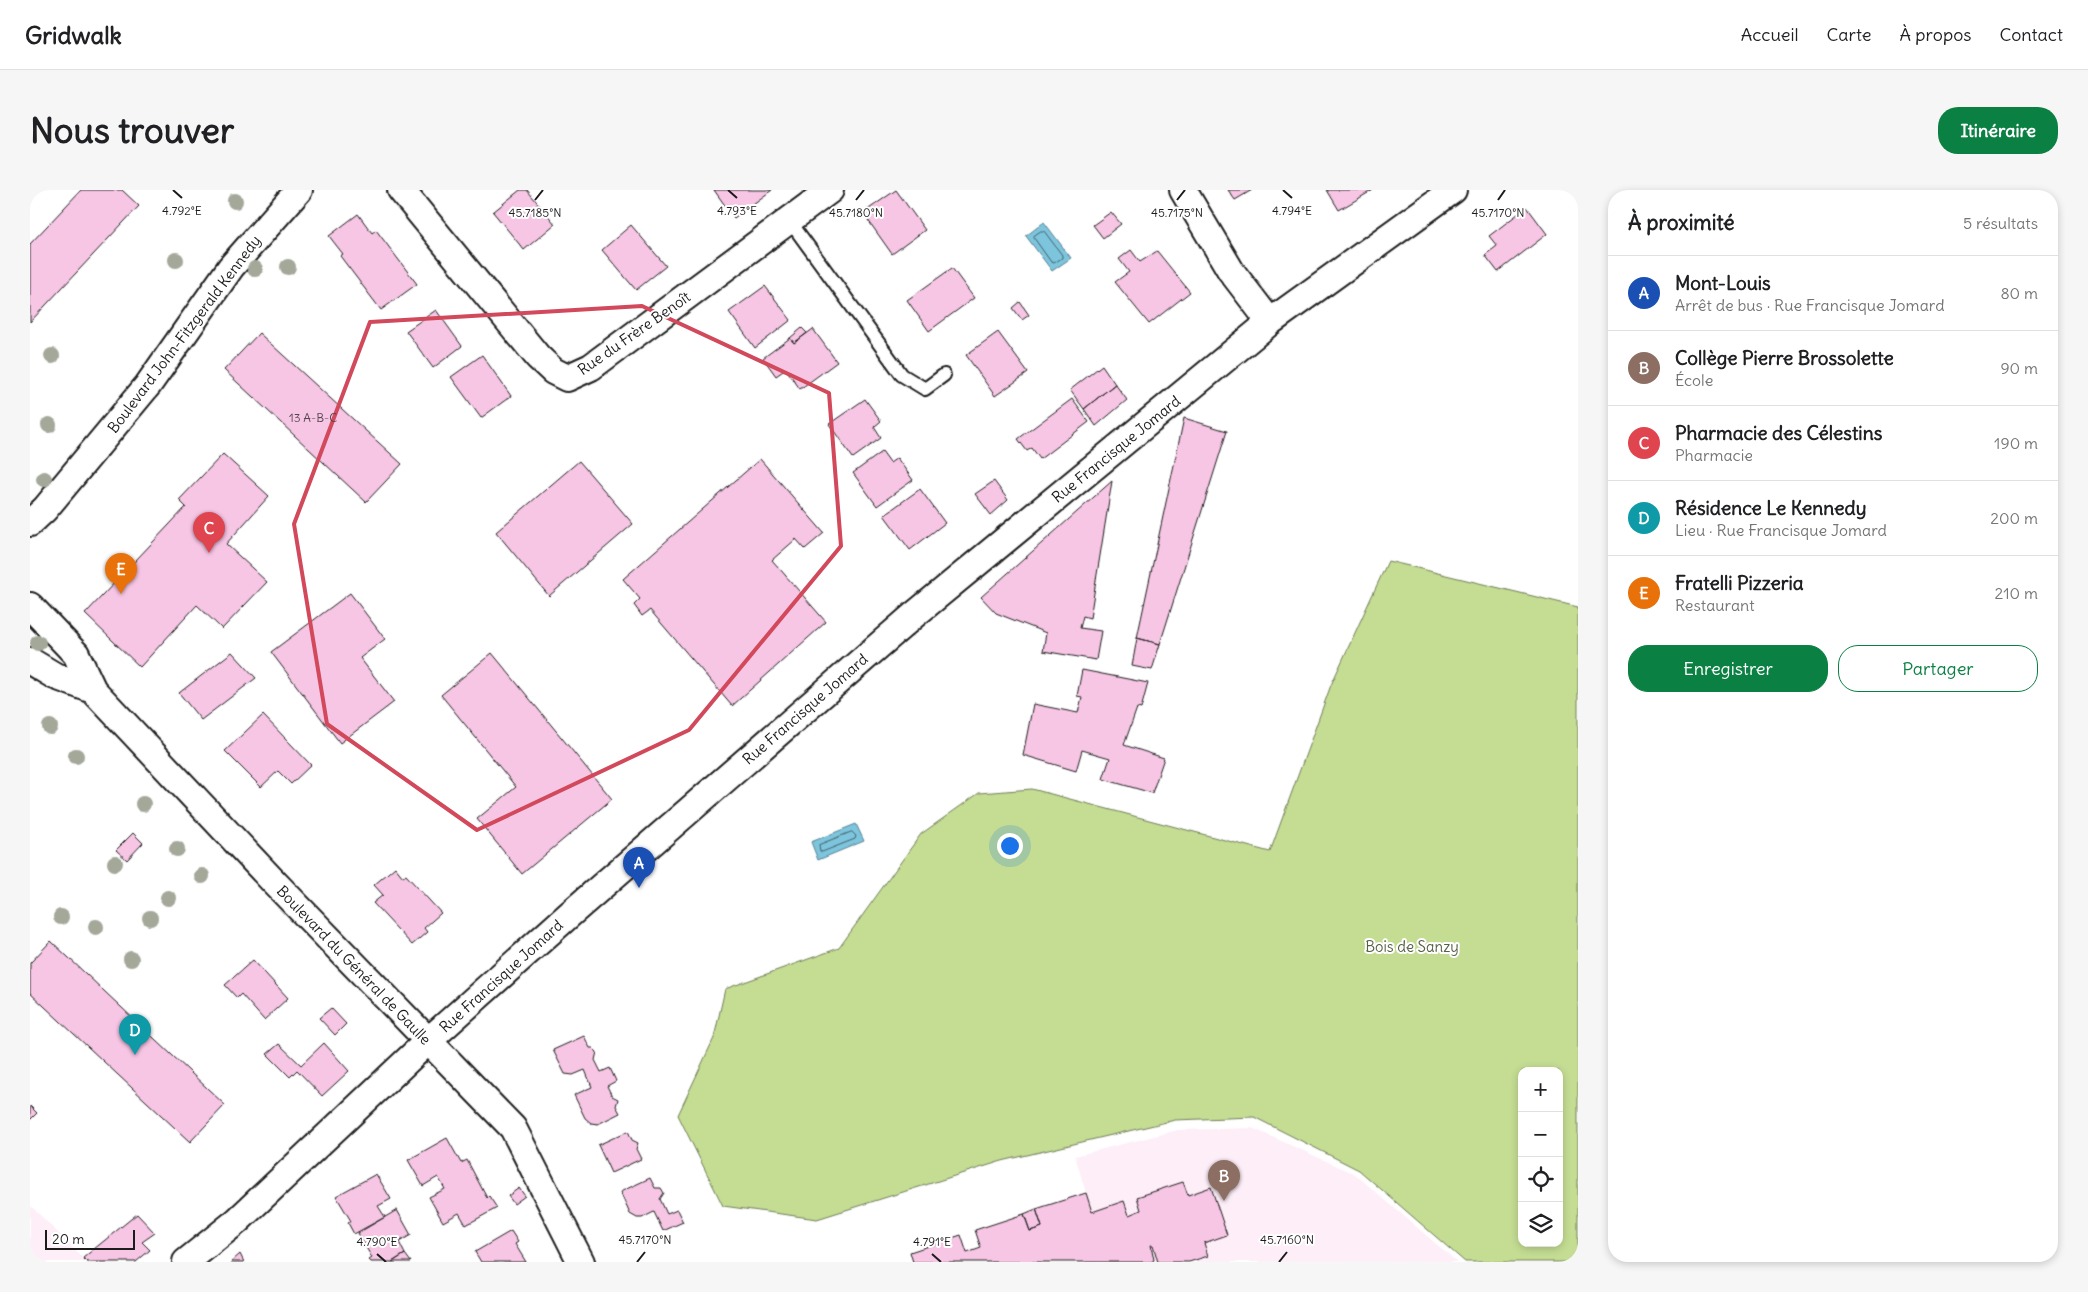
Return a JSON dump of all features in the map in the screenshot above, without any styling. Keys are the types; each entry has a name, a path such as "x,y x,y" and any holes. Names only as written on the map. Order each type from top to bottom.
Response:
{"street":[{"name":"Boulevard John-Fitzgerald Kennedy","path":"30,523 45,509 148,385 231,267 299,190"},
{"name":"Rue du Frère Benoît","path":"401,190 538,357 553,371 568,378 590,366 830,190"},
{"path":"1183,190 1231,271 1270,322"},
{"name":"Rue Francisque Jomard","path":"186,1262 237,1221 428,1042 570,914 914,614 1270,322 1453,190"},
{"name":"Boulevard du Général de Gaulle","path":"30,606 76,654 93,690 272,881 513,1128 581,1262"},
{"name":"Boulevard du Général de Gaulle","path":"30,661 55,676 93,690"}],"lane":[{"path":"789,220 902,375 925,389 944,375"}],"highlighted area":[{"path":"642,306 829,393 841,546 689,730 477,830 327,724 294,524 370,322"}],"shaded area":[{"path":"1252,1128 1355,1174 1457,1262 913,1262 910,1252 961,1235 967,1253 981,1248 975,1230 1086,1193 1075,1156 1178,1130"},
{"path":"30,1205 87,1262 30,1262"}],"green space":[{"name":"Bois de Sanzy","path":"1388,561 1578,607 1578,1262 1465,1262 1359,1170 1254,1117 1175,1120 1002,1161 817,1219 723,1206 678,1115 714,1038 725,989 839,948 921,834 979,793 1032,789 1270,852 1331,685"}],"water":[{"path":"1044,222 1071,258 1052,271 1026,236"},
{"path":"856,824 864,841 818,860 811,842"}],"building":[{"path":"81,190 122,190 139,206 30,322 30,244"},
{"path":"520,190 527,190 555,224 524,250 493,212"},
{"path":"714,190 772,190 734,218"},
{"path":"896,190 925,230 892,254 863,213"},
{"path":"1228,190 1252,190 1235,200"},
{"path":"1327,190 1373,190 1339,210"},
{"path":"1527,207 1547,234 1498,272 1485,255 1497,246 1489,236"},
{"path":"1111,212 1121,224 1103,238 1093,225"},
{"path":"358,214 372,233 376,230 417,284 381,310 340,256 343,254 329,236"},
{"path":"631,225 666,266 636,290 602,250"},
{"path":"1131,250 1140,262 1157,251 1190,292 1149,324 1115,282 1129,272 1119,259"},
{"path":"952,268 974,298 929,331 907,300"},
{"path":"765,286 791,320 755,348 729,312"},
{"path":"1020,302 1029,315 1022,320 1013,308"},
{"path":"436,310 462,346 433,368 406,331"},
{"path":"802,328 807,333 794,343 790,338"},
{"path":"813,329 837,362 800,389 786,369 776,376 763,358 790,338 794,343"},
{"path":"998,332 1028,373 995,396 966,355"},
{"path":"259,333 402,464 366,502 224,370"},
{"path":"482,355 511,396 481,418 451,377"},
{"path":"1102,365 1115,384 1084,409 1070,390"},
{"path":"1115,384 1127,400 1096,426 1084,409"},
{"path":"865,399 881,421 874,427 881,438 853,458 829,424"},
{"path":"1072,399 1089,422 1040,459 1032,448 1027,451 1018,439"},
{"path":"1184,418 1227,431 1160,644 1137,638"},
{"path":"882,452 890,463 897,458 913,480 877,506 853,473"},
{"path":"223,454 269,496 226,544 267,582 222,629 197,605 140,667 85,614 186,507 179,500"},
{"path":"760,459 824,533 805,549 796,539 772,560 826,622 732,706 650,610 642,616 634,605 640,599 623,579"},
{"path":"579,461 633,524 549,596 496,532"},
{"path":"994,481 1008,500 991,515 975,494"},
{"path":"1112,481 1090,618 1083,616 1080,628 1101,631 1096,660 1043,651 1046,633 996,613 981,597"},
{"path":"920,489 945,523 910,550 884,515"},
{"path":"350,593 385,639 360,658 394,702 340,743 271,652"},
{"path":"1137,638 1160,644 1152,670 1132,666"},
{"path":"232,652 256,678 201,720 179,693"},
{"path":"492,653 612,799 522,874 477,819 516,787 441,695"},
{"path":"1082,670 1148,683 1141,709 1137,708 1124,745 1164,758 1152,793 1103,779 1110,758 1082,750 1076,771 1023,755 1033,704 1078,713 1082,697 1077,696"},
{"path":"263,715 311,765 291,784 278,771 261,787 225,751"},
{"path":"133,833 143,843 127,860 116,850"},
{"path":"395,867 403,877 406,875 441,913 424,928 427,932 412,945 373,903 383,895 374,885"},
{"path":"51,941 225,1105 190,1142 30,993 30,963"},
{"path":"253,960 288,998 264,1020 241,994 237,998 225,985"},
{"path":"331,1008 346,1024 335,1035 319,1018"},
{"path":"584,1036 590,1048 597,1052 595,1060 601,1072 610,1068 616,1081 607,1086 612,1096 618,1099 616,1106 620,1113 598,1124 591,1123 585,1118 574,1095 592,1087 585,1070 573,1075 565,1074 553,1050"},
{"path":"324,1043 349,1071 322,1096 297,1070 290,1077 267,1054 279,1044 301,1065"},
{"path":"30,1106 37,1113 30,1120"},
{"path":"628,1131 632,1140 638,1143 636,1149 641,1159 611,1173 598,1145"},
{"path":"447,1138 461,1163 467,1160 487,1198 489,1196 497,1208 466,1225 459,1213 443,1222 429,1197 445,1189 438,1177 423,1186 408,1160"},
{"path":"376,1174 391,1199 378,1206 385,1217 354,1234 348,1223 351,1221 336,1196"},
{"path":"650,1178 655,1188 661,1188 664,1193 660,1199 667,1214 677,1210 683,1222 663,1231 654,1212 642,1218 637,1218 630,1214 620,1192"},
{"path":"1183,1182 1188,1195 1211,1187 1227,1235 1204,1243 1208,1256 1189,1262 1158,1262 1153,1245 1151,1245 1154,1260 1151,1262 913,1262 910,1252 961,1235 967,1253 981,1248 975,1230 1024,1214 1030,1231 1042,1227 1036,1209 1086,1193 1092,1212 1124,1201 1129,1215 1141,1210 1137,1197"},
{"path":"519,1188 525,1196 514,1204 508,1196"},
{"path":"1036,1209 1042,1227 1030,1231 1024,1214"},
{"path":"397,1210 411,1235 399,1242 405,1254 392,1262 371,1262 369,1260 372,1258 358,1233"},
{"path":"137,1214 155,1233 142,1242 150,1250 136,1262 87,1262 83,1258"},
{"path":"511,1231 518,1242 515,1244 526,1262 481,1262 475,1252"},
{"path":"240,1254 244,1262 231,1262"},
{"path":"405,1254 411,1262 392,1262"}],"place":[{"name":"Pharmacie des Célestins","path":"209,553"},
{"name":"Fratelli Pizzeria","path":"121,594"},
{"name":"Mont-Louis","path":"639,888"},
{"name":"Résidence Le Kennedy","path":"135,1055"},
{"name":"Collège Pierre Brossolette","path":"1224,1201"}]}
